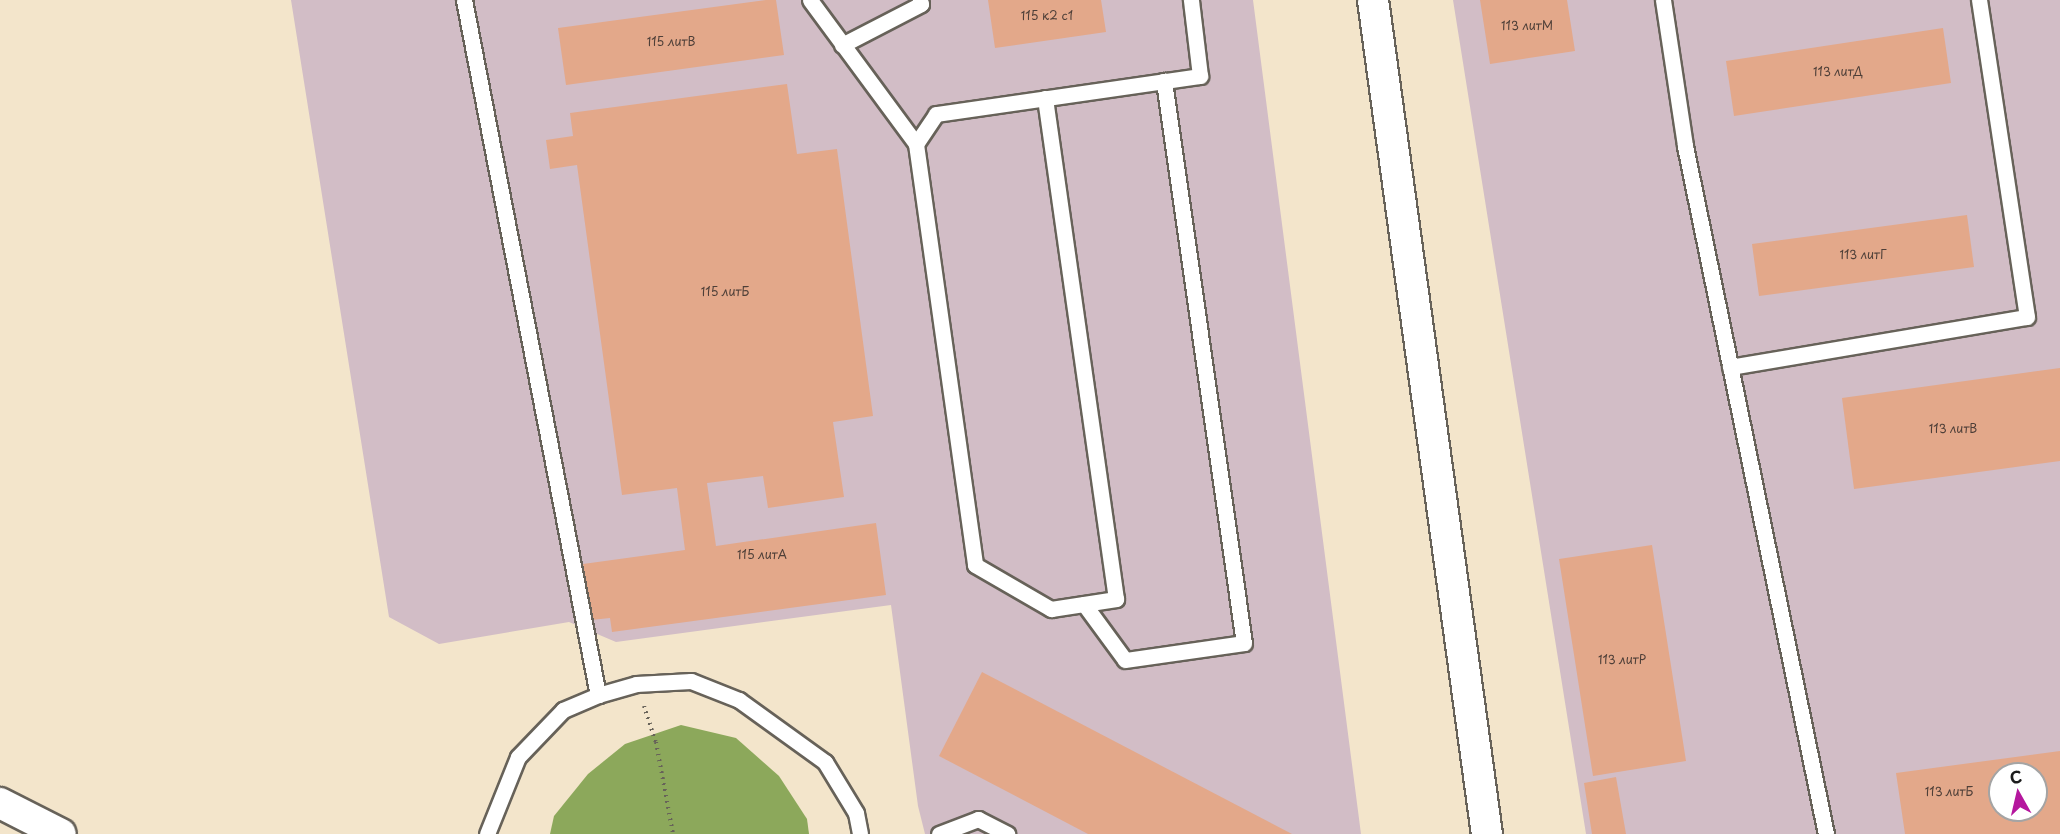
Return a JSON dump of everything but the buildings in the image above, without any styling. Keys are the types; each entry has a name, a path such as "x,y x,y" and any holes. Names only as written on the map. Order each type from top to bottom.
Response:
{"street":[{"path":"1373,0 1487,834"},
{"path":"0,803 61,834"}],"lane":[{"path":"464,0 598,695"},
{"path":"810,0 916,144 975,565 1051,609 1116,599 1045,98"},
{"path":"842,45 921,4 920,0"},
{"path":"916,144 936,114 1200,76 1191,0"},
{"path":"1663,0 1685,146 1826,834"},
{"path":"1730,367 2027,317 1979,0"},
{"path":"1084,604 1125,660 1244,643 1164,81"},
{"path":"487,834 518,757 563,710 598,695 636,684 691,681 738,700 825,762 856,813 860,834"},
{"path":"939,834 978,819 1007,834"}],"path":[{"path":"636,684 656,742 673,834"}],"shaded area":[{"path":"291,0 1253,0 1361,834 925,834 918,806 891,605 616,642 569,622 439,644 389,617"},
{"path":"1453,0 2060,0 2060,834 1586,834"}],"green space":[{"path":"681,725 736,738 779,776 807,819 809,834 550,834 554,816 588,774 625,744"}]}
